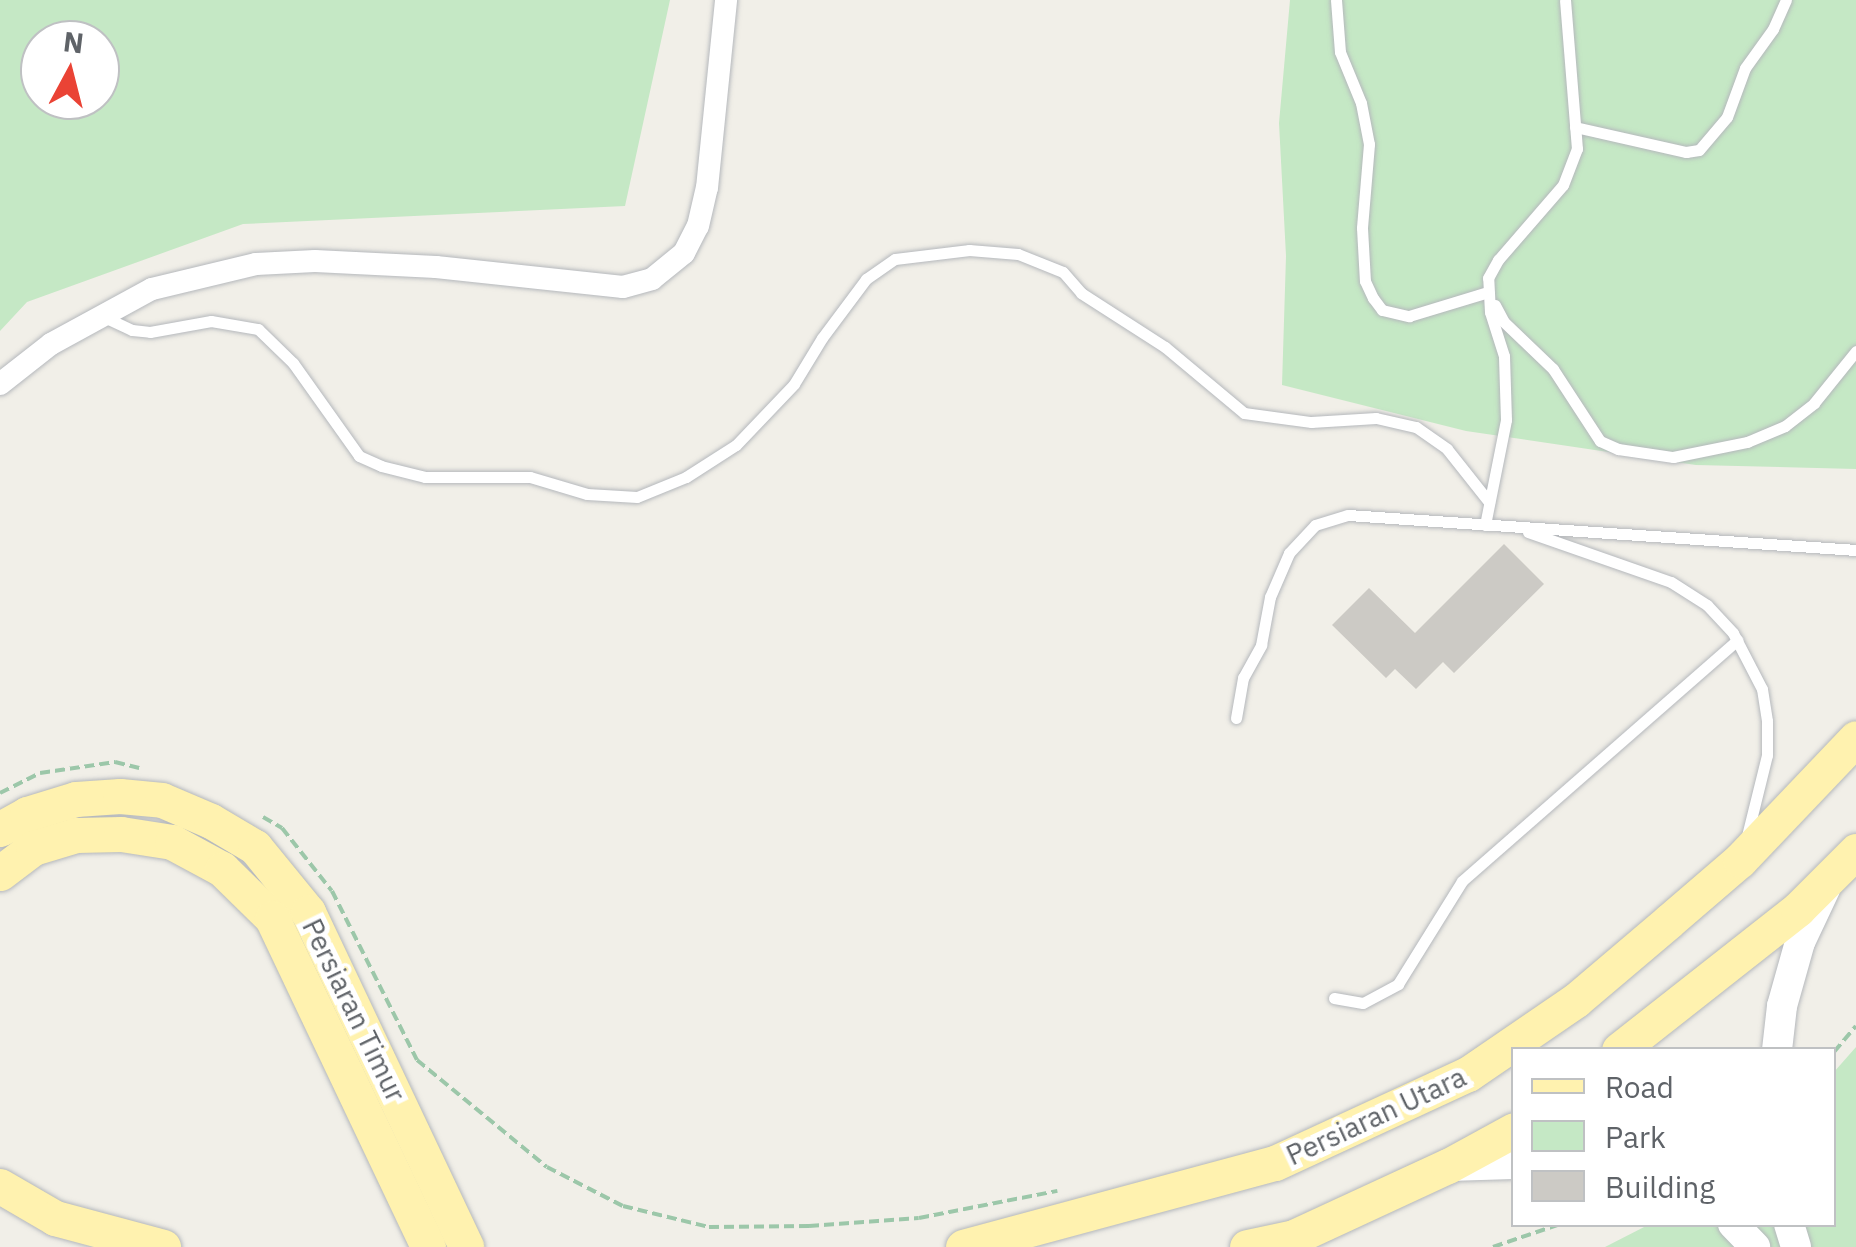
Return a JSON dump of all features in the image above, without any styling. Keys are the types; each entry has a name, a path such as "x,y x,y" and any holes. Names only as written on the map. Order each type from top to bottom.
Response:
{"main road":[{"name":"Persiaran Utara","path":"962,1247 1275,1163 1402,1108 1468,1074 1576,1000 1740,860 1856,738"},
{"name":"Persiaran Timur","path":"0,829 28,814 76,799 162,800 211,820 255,847 308,912 466,1247"},
{"name":"Persiaran Timur","path":"0,873 33,848 76,836 121,834 172,842 222,868 272,918 428,1247"},
{"path":"1623,1047 1832,878 1856,850"},
{"path":"1247,1247 1294,1237 1448,1166 1511,1132"},
{"path":"0,1186 56,1218 164,1247"}],"street":[{"path":"0,384 51,344 152,289 256,264 315,261 436,268 623,287 652,280 684,254 698,226 707,188 726,0"},
{"path":"1777,1047 1782,1006 1800,942 1832,878"},
{"path":"1448,1166 1511,1164"},
{"path":"1736,1227 1756,1247"}],"lane":[{"path":"1336,0 1340,52 1360,103 1369,144 1362,228 1365,281 1372,298 1382,310 1409,316 1488,292"},
{"path":"1485,525 1506,420 1504,356 1488,278 1498,260 1563,184 1577,149 1565,0"},
{"path":"1575,127 1686,152 1699,150 1727,116 1746,68 1773,29 1786,0"},
{"path":"102,316 132,330 150,332 212,321 258,329 274,339 336,429 358,456 370,462 425,477 515,476 587,494 636,497 686,477 736,445 794,384 822,338 866,280 895,259 969,250 1018,254 1063,272 1081,293 1165,347 1244,413 1312,422 1376,418 1416,427 1447,450 1489,502"},
{"path":"1488,292 1504,322 1560,379 1600,441 1618,449 1673,456 1748,442 1785,426 1800,414 1856,351"},
{"path":"1236,718 1243,678 1262,644 1270,597 1289,553 1315,525 1348,515 1856,550"},
{"path":"1512,526 1671,582 1707,605 1738,640 1762,690 1768,755 1740,860"},
{"path":"1334,998 1363,1002 1384,995 1409,970 1462,880 1738,640"}],"path":[{"path":"0,793 40,773 115,762 148,770"},
{"path":"248,810 282,828 332,890 416,1060 547,1166 623,1206 709,1227 809,1226 919,1218 1059,1191"},
{"path":"1836,1050 1856,1026"},
{"path":"1493,1247 1551,1227"}],"green space":[{"path":"0,0 670,0 625,206 243,224 27,302 0,331"},
{"path":"1290,0 1856,0 1856,469 1696,465 1466,431 1282,385 1286,256 1279,123"},
{"path":"1856,1047 1856,1247 1605,1247 1644,1227 1836,1227 1836,1070"}],"building":[{"path":"1504,544 1544,584 1454,673 1443,662 1416,689 1395,669 1386,678 1332,625 1369,588 1415,633"}]}
